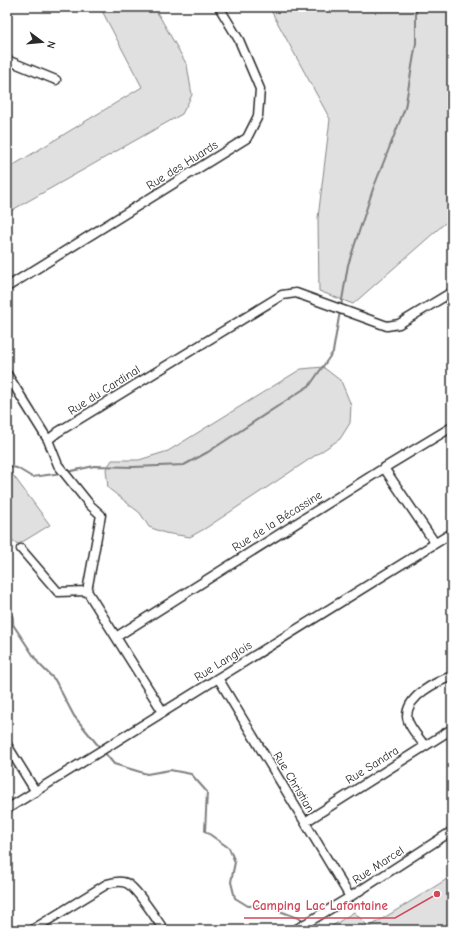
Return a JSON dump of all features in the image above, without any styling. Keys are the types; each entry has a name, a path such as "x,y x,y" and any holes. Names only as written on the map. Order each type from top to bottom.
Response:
{"street":[{"name":"Rue des Huards","path":"7,287 248,138 258,116 260,89 239,40 219,7"},
{"path":"7,60 56,80"},
{"name":"Rue du Cardinal","path":"48,440 58,432 282,295 296,293 387,326 399,324 452,292"},
{"path":"7,374 48,440 58,465 90,505 101,515 87,591 163,712"},
{"name":"Rue de la Bécassine","path":"116,637 384,468 452,427"},
{"path":"384,468 435,543"},
{"name":"Rue Langlois","path":"7,809 452,532"},
{"path":"22,548 58,592 87,591"},
{"path":"425,746 411,727 407,716 411,705 415,698 438,682 452,676"},
{"name":"Rue Christian","path":"218,678 350,897"},
{"name":"Rue Sandra","path":"304,822 452,729"},
{"path":"7,745 36,792"},
{"name":"Rue Marcel","path":"295,930 350,897 452,831"},
{"path":"32,930 44,927 107,884 116,881 128,883 164,930"}],"shaded area":[{"path":"100,7 153,7 187,65 192,95 182,114 7,213 7,169 142,87"},
{"path":"269,7 452,7 452,217 353,304 319,291 318,218 330,119"},
{"path":"323,367 341,381 351,405 350,423 340,439 206,528 190,537 165,533 149,527 140,513 108,488 106,469 112,460 139,460 168,451 301,369"},
{"path":"7,467 50,525 19,544 8,540 7,538"},
{"path":"7,609 13,616 14,626 7,624"},
{"path":"452,876 452,930 326,930 354,912 369,927"}],"waterway":[{"path":"341,306 348,265 373,189 405,108 416,43 416,7"},
{"path":"67,472 94,466 133,467 184,465 208,452 310,385 333,352 340,311"},
{"path":"7,466 17,468 32,477 62,473"},
{"path":"14,626 39,664 55,680 74,716 101,749"},
{"path":"104,752 114,764 147,774 170,770 191,774 207,792 205,831 229,848 235,862 231,882 235,898 248,906 264,905 306,921"},
{"path":"308,925 312,930"}],"place":[{"name":"Camping Lac Lafontaine","path":"437,894"}]}
